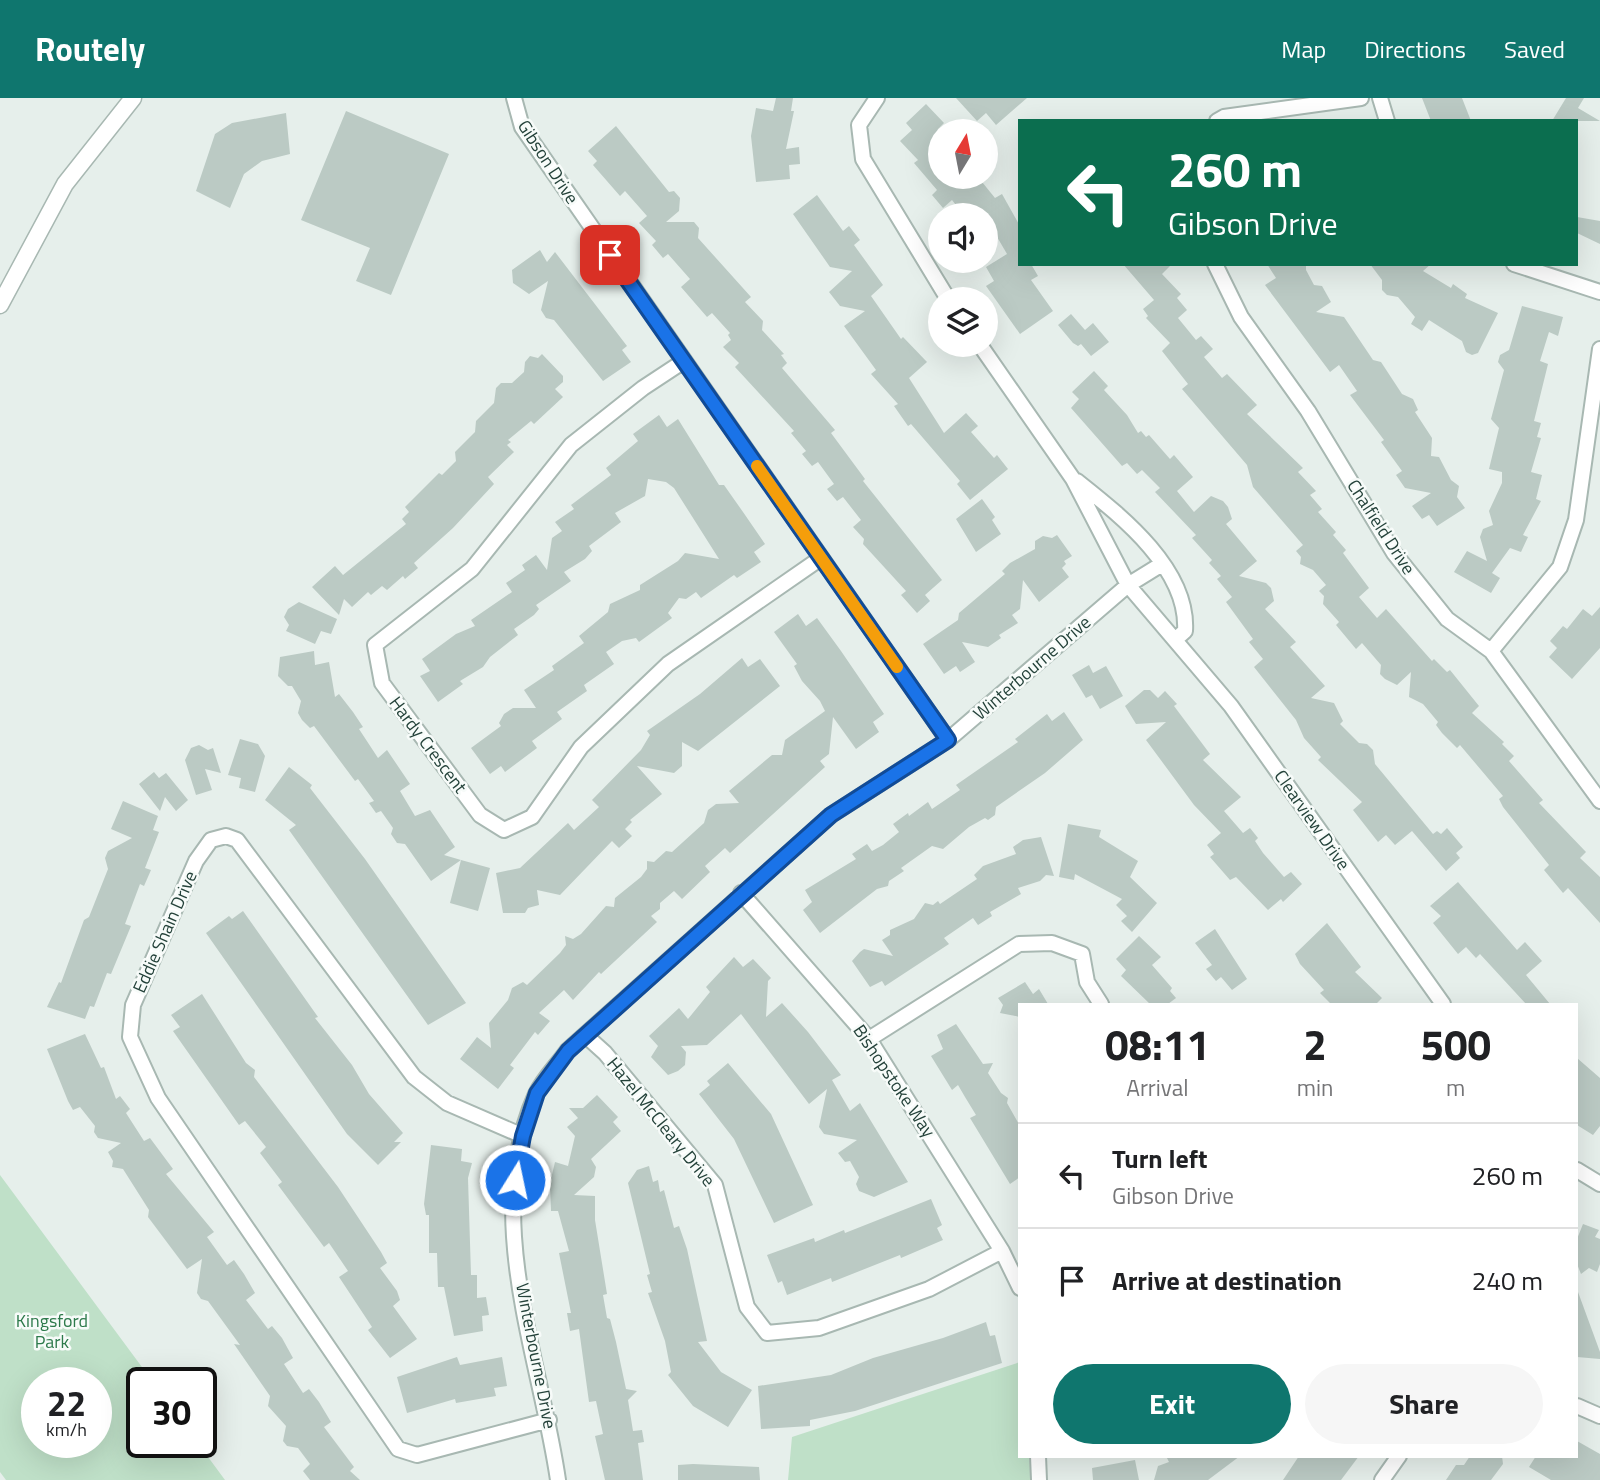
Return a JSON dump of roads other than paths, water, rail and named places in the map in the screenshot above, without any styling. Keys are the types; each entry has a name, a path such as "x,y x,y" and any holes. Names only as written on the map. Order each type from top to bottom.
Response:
{"street":[{"path":"0,305 65,184 134,98"},
{"name":"Gibson Drive","path":"514,98 522,127 948,740"},
{"path":"877,98 859,125 863,159 941,287"},
{"path":"1230,119 1361,98"},
{"path":"1380,98 1386,119"},
{"name":"Chalfield Drive","path":"1216,266 1241,317 1308,411 1394,553 1447,619 1491,651 1600,801"},
{"path":"1520,266 1600,292"},
{"path":"1491,651 1560,568 1576,520 1600,349"},
{"name":"Clearview Drive","path":"988,357 1073,479 1128,585 1231,706 1442,1003"},
{"name":"Hardy Crescent","path":"684,361 643,388 571,445 472,569 375,645 382,683 480,815 504,830 532,817 581,747 668,664 821,558"},
{"name":"Clearview Drive","path":"1073,479 1128,522 1163,564 1186,611 1185,631 1176,639"},
{"name":"Winterbourne Drive","path":"558,1480 549,1420 530,1348 511,1202 523,1136 537,1093 568,1051 831,815 948,740 1128,585 1163,564"},
{"name":"Eddie Shain Drive","path":"523,1136 447,1103 414,1077 237,840 226,836 211,840 196,861 133,1005 130,1037 158,1098 398,1449 417,1455 549,1420"},
{"name":"Bishopstoke Way","path":"741,893 869,1039 1002,1251 1018,1284"},
{"path":"869,1039 1019,944 1052,943 1082,954 1087,982 1100,1003"},
{"name":"Hazel McCleary Drive","path":"585,1035 605,1053 715,1185 747,1307 767,1334 819,1328 905,1298 929,1289 1002,1251"},
{"path":"1578,1171 1600,1184"},
{"path":"1578,1406 1600,1416"},
{"path":"1038,1458 1039,1480"},
{"path":"1382,1480 1398,1458"}],"park label":[{"name":"Kingsford Park","path":"52,1331"}]}
